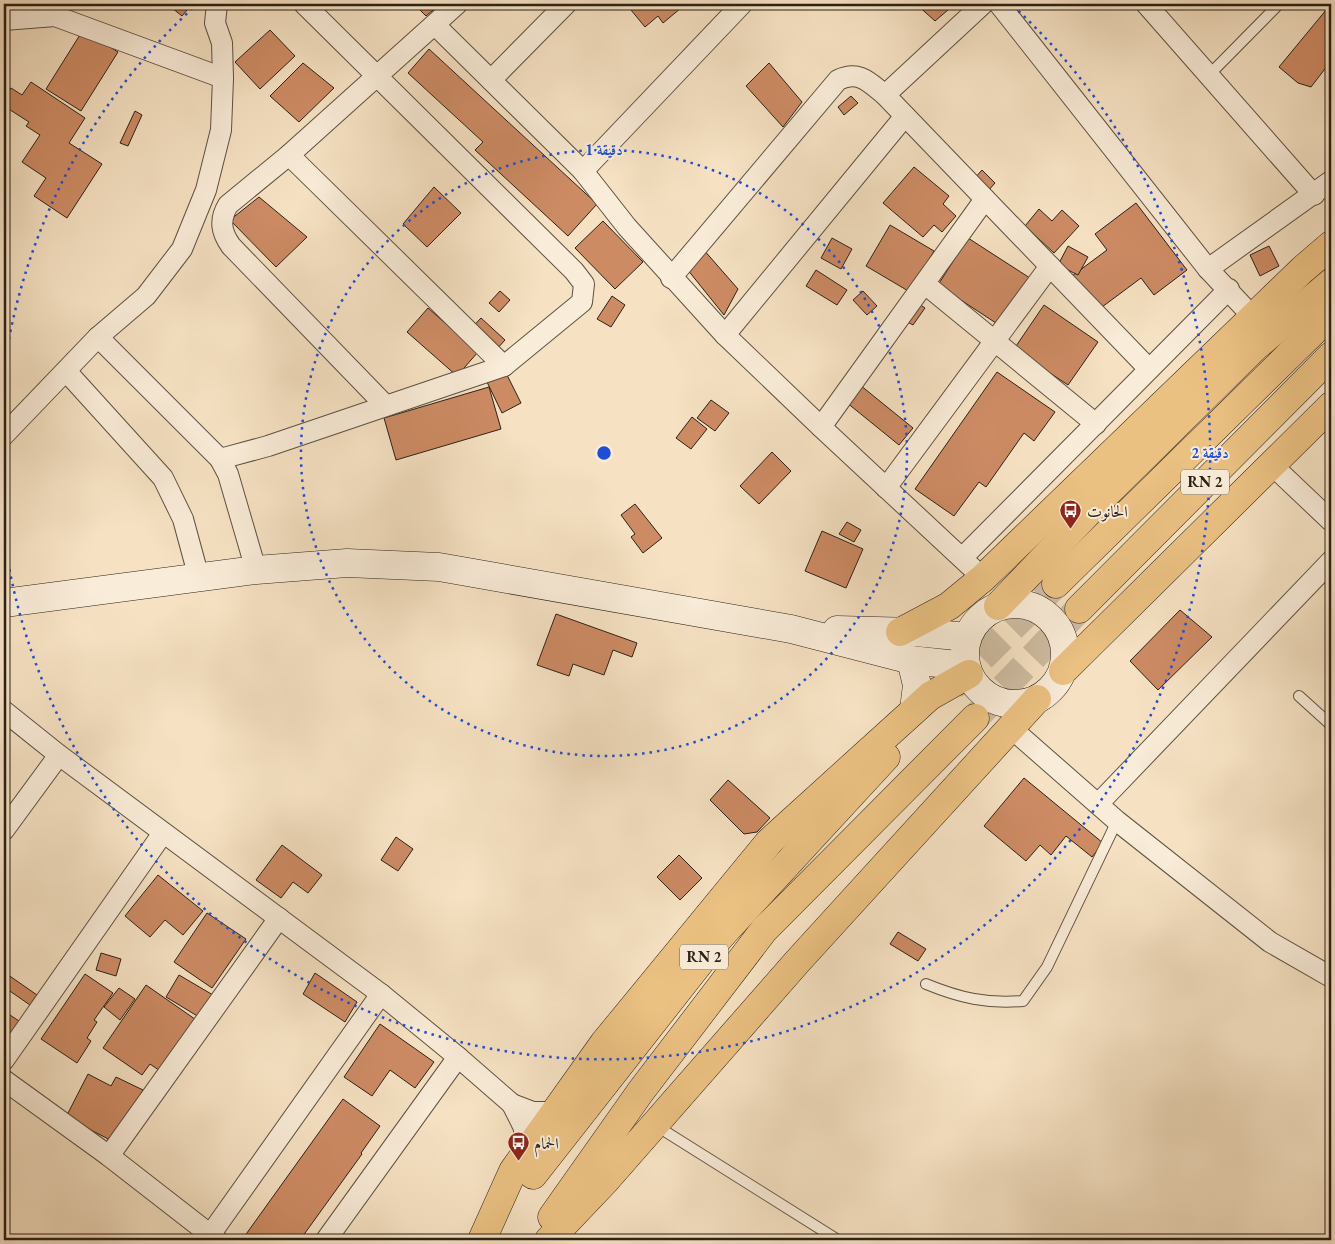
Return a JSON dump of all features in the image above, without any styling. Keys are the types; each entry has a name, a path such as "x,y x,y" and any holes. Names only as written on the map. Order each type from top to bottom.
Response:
{"highway":[{"path":"900,632 949,606 983,578 1253,317 1331,245"},
{"path":"998,606 1100,500 1255,347 1331,283"},
{"name":"RN 2","path":"1056,584 1331,314"},
{"name":"RN 2","path":"1079,609 1331,356"},
{"path":"1063,670 1331,406"},
{"path":"483,1240 514,1171 555,1112 604,1044 769,842 930,696 967,670"},
{"name":"RN 2","path":"483,1240 561,1136 719,938 946,692"},
{"path":"549,1240 655,1124 797,962 1037,699"},
{"name":"RN 2","path":"535,1240 641,1091 764,930 975,718"}],"main road":[{"path":"4,603 256,570 347,563 439,567 791,629 911,660 967,670"},
{"path":"1012,603 1026,604 1051,618 1059,629 1064,642 1066,656 1063,670 1048,692 1026,703 1004,703 983,693 967,670 964,651 967,637 974,624 985,613 998,606 1012,603"},
{"path":"791,629 900,632 967,637"},
{"path":"911,660 917,685 914,710"}],"street":[{"path":"4,435 98,337 146,296 182,249 206,190 218,138 224,78 222,42 214,23 217,4"},
{"path":"220,459 268,446 504,366 582,302 584,284 574,271 304,4"},
{"path":"385,405 230,246 224,237 222,220 228,205 288,155 457,4"},
{"path":"492,80 566,4"},
{"path":"583,171 742,4"},
{"path":"886,95 983,4"},
{"path":"999,4 1208,269 1253,317"},
{"path":"1146,4 1314,195"},
{"path":"4,20 55,16 224,78"},
{"path":"435,25 583,171 671,278 725,335 983,578"},
{"path":"671,278 838,80 847,76 858,75 867,79 886,95 1150,369"},
{"path":"725,335 905,116"},
{"path":"288,155 504,366"},
{"path":"1208,269 1331,181"},
{"path":"821,427 985,199"},
{"path":"886,488 1050,266"},
{"path":"925,284 1096,424"},
{"path":"962,558 1228,289"},
{"path":"98,337 220,459 228,474 256,570"},
{"path":"66,371 163,478 183,519 199,578"},
{"path":"1272,465 1331,521"},
{"path":"1098,804 1331,561"},
{"path":"4,711 59,755 381,994 512,1104 533,1112 555,1112"},
{"path":"1011,728 1117,821 1270,942 1331,977"},
{"path":"4,830 59,755"},
{"path":"4,1060 164,833"},
{"path":"110,1156 280,918"},
{"path":"4,1080 110,1156 214,1238 381,994"},
{"path":"326,1240 458,1057"},
{"path":"512,1104 523,1126 529,1149"}],"lane":[{"path":"1208,76 1280,4"},
{"path":"1299,696 1331,725"},
{"path":"926,984 955,996 997,1003 1024,1001 1047,968 1117,821"},
{"path":"655,1124 838,1240"}],"building":[{"path":"167,4 192,4 182,16"},
{"path":"414,4 440,4 426,16"},
{"path":"626,4 677,4 681,8 663,23 658,16 645,27"},
{"path":"916,4 955,4 935,21"},
{"path":"1331,4 1331,61 1311,87 1298,83 1279,67"},
{"path":"83,30 118,52 81,111 46,89"},
{"path":"270,30 295,56 260,89 235,62"},
{"path":"429,49 597,204 568,236 475,150 483,142 408,73"},
{"path":"303,63 334,88 299,122 270,96"},
{"path":"769,63 802,102 783,127 746,86"},
{"path":"31,82 85,118 69,143 102,164 67,218 34,196 46,178 22,162 40,135 26,126 29,122 4,106 4,98 11,88 22,95"},
{"path":"851,96 858,103 844,115 838,107"},
{"path":"135,111 142,115 128,146 120,143"},
{"path":"914,167 949,196 943,204 956,216 942,232 934,225 923,237 883,203"},
{"path":"982,170 995,183 988,191 974,179"},
{"path":"434,187 461,213 427,247 403,224"},
{"path":"259,197 307,237 276,267 230,220"},
{"path":"1136,203 1187,270 1154,295 1141,278 1098,310 1072,276 1107,250 1095,234"},
{"path":"1039,209 1052,221 1062,210 1079,226 1054,253 1025,226"},
{"path":"603,221 643,262 615,289 575,248"},
{"path":"890,225 934,251 910,292 866,266"},
{"path":"832,238 852,249 841,269 821,258"},
{"path":"968,238 1033,280 1002,327 938,285"},
{"path":"1068,246 1088,257 1078,275 1058,265"},
{"path":"1269,246 1279,266 1260,276 1250,255"},
{"path":"703,249 738,289 724,315 687,269"},
{"path":"816,270 847,290 837,305 806,286"},
{"path":"500,291 510,300 499,312 489,303"},
{"path":"863,291 877,306 867,315 853,300"},
{"path":"612,296 625,305 611,327 597,319"},
{"path":"916,302 925,308 913,325 904,320"},
{"path":"1044,305 1098,342 1068,385 1014,349"},
{"path":"428,308 478,352 457,376 407,332"},
{"path":"481,318 505,340 487,360 463,337"},
{"path":"505,371 521,403 502,413 486,380"},
{"path":"997,372 1055,412 1034,441 1024,433 986,487 979,482 954,516 915,489"},
{"path":"860,385 913,428 899,445 846,402"},
{"path":"489,387 501,429 396,460 384,418"},
{"path":"711,400 729,413 715,431 697,418"},
{"path":"692,417 707,429 691,449 676,438"},
{"path":"772,452 791,471 759,504 740,486"},
{"path":"635,504 662,538 643,553 631,537 635,534 621,515"},
{"path":"847,522 861,530 854,542 839,534"},
{"path":"822,531 863,549 846,588 805,571"},
{"path":"1180,610 1212,637 1158,690 1130,661"},
{"path":"556,614 637,643 632,657 613,650 604,675 573,664 569,676 537,665"},
{"path":"1024,778 1103,843 1092,857 1066,836 1051,855 1040,845 1026,861 984,826"},
{"path":"728,780 770,818 757,832 744,834 710,800"},
{"path":"396,837 413,849 398,871 381,860"},
{"path":"282,845 322,875 308,893 293,882 281,898 256,880"},
{"path":"679,855 702,878 680,900 657,877"},
{"path":"158,875 203,911 183,935 165,920 150,937 125,916"},
{"path":"207,913 246,939 212,988 174,962"},
{"path":"898,932 926,949 918,961 890,944"},
{"path":"101,953 121,959 116,976 96,970"},
{"path":"4,972 37,995 30,1005 4,987"},
{"path":"315,973 357,1002 345,1022 303,994"},
{"path":"85,974 113,993 94,1020 97,1022 87,1038 91,1041 77,1063 41,1039"},
{"path":"179,975 213,995 199,1017 166,997"},
{"path":"146,985 202,1024 166,1075 150,1064 142,1075 103,1048"},
{"path":"119,988 135,999 120,1020 104,1007"},
{"path":"4,1011 19,1021 4,1045"},
{"path":"380,1024 434,1062 415,1088 390,1070 372,1096 344,1077"},
{"path":"88,1074 111,1086 116,1077 143,1090 116,1143 66,1117"},
{"path":"343,1099 380,1126 362,1154 300,1240 249,1240 244,1237"}],"tunnel":[{"path":"952,687 1056,584"},
{"path":"975,718 1079,609"}],"place":[{"name":"الحانوت","path":"1071,530"},
{"name":"الحمام","path":"518,1162"}]}
